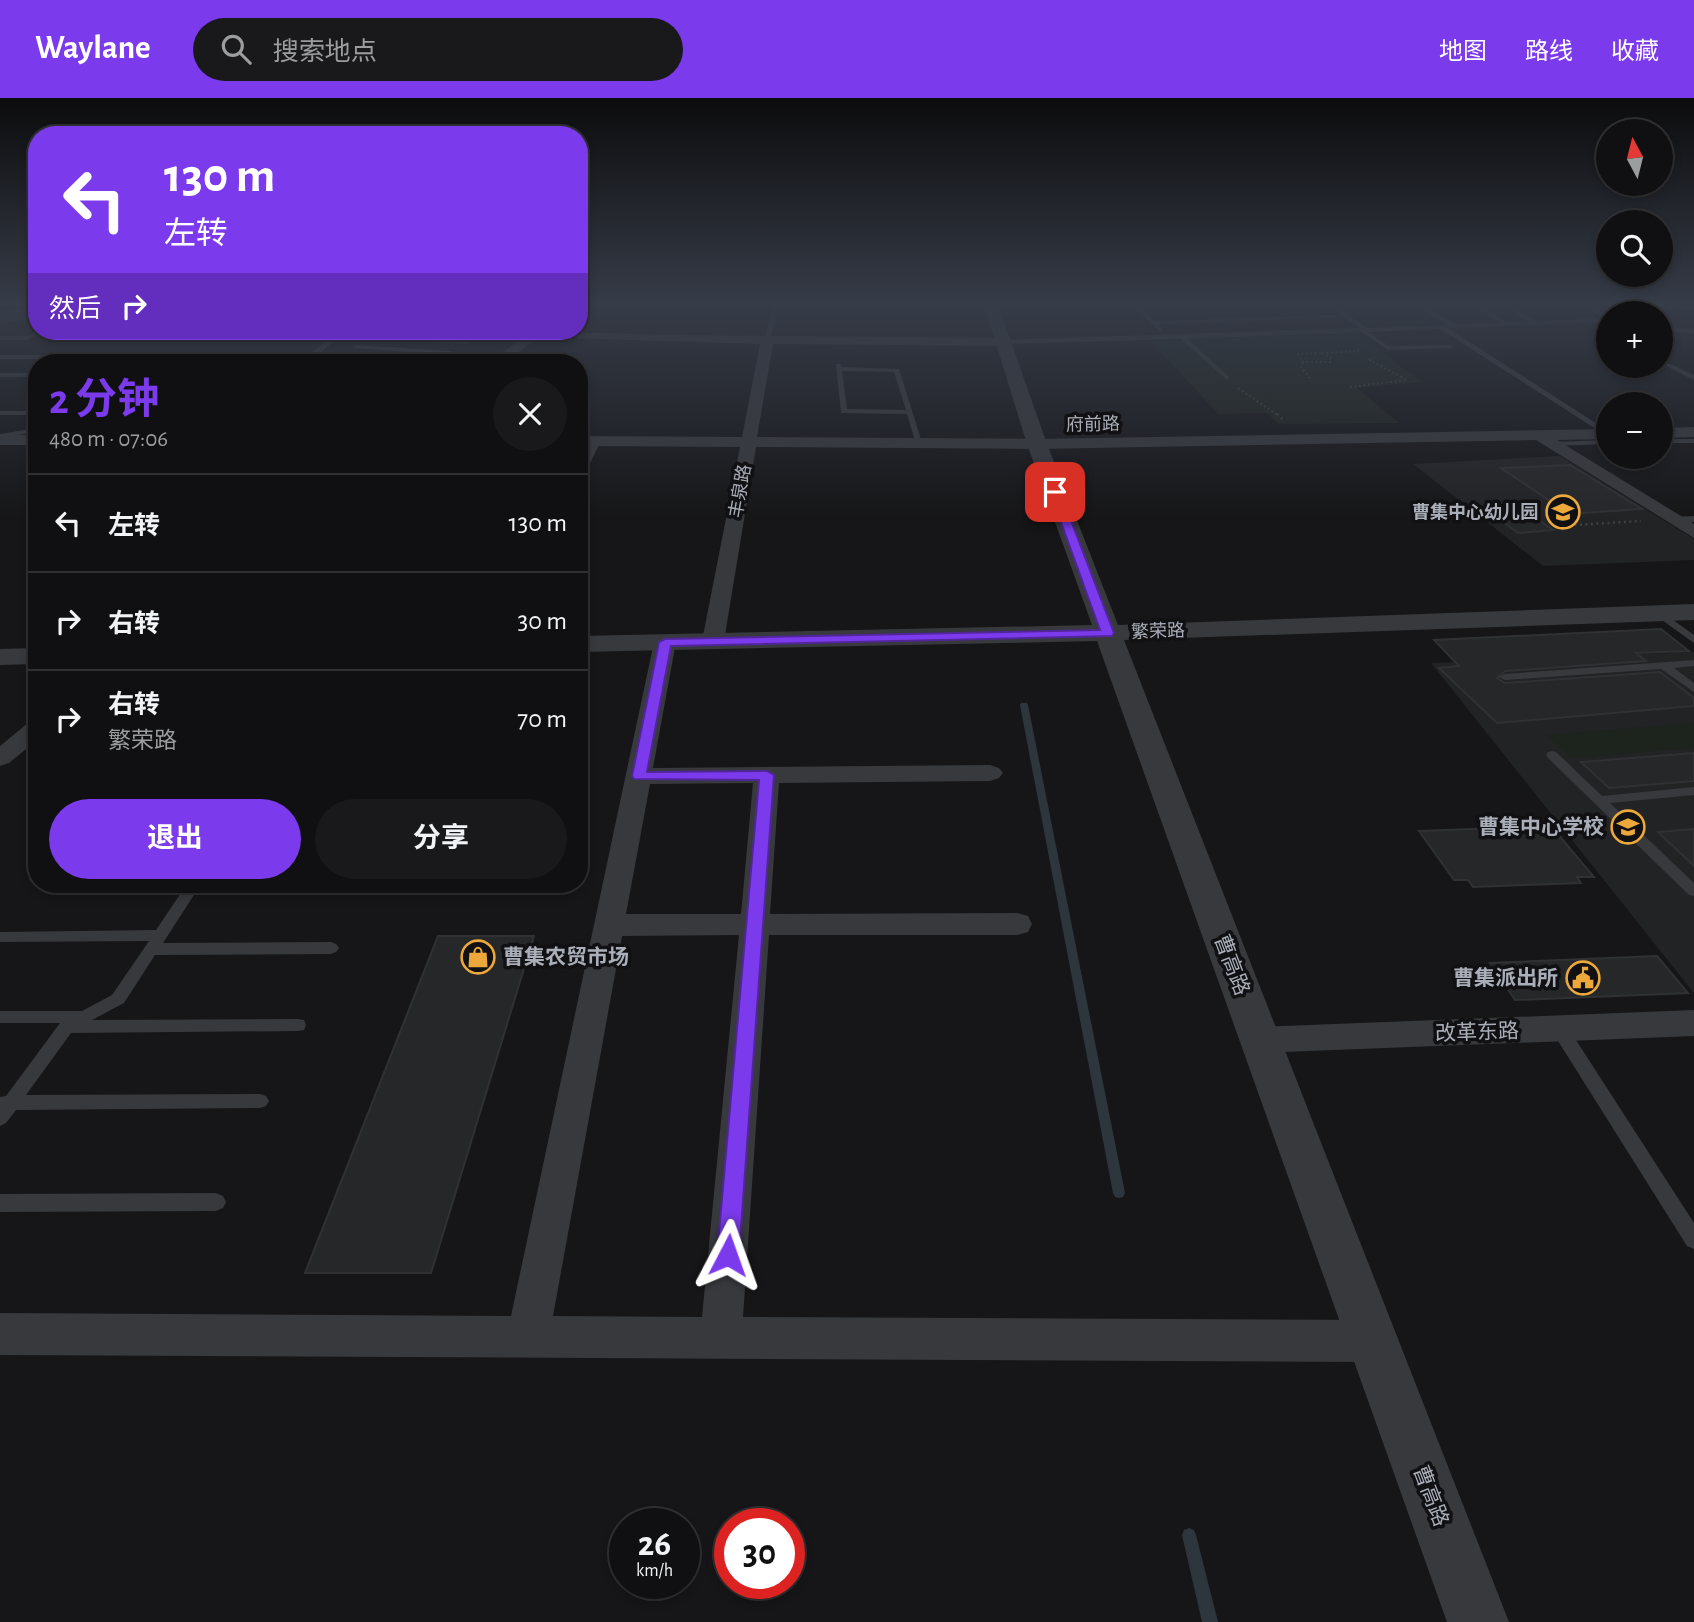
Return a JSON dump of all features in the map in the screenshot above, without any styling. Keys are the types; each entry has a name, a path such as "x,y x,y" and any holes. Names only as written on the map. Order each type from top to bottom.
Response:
{"street":[{"name":"丰泉路","path":"713,641 761,376"},
{"name":"曹高路","path":"1015,376 1037,444 1478,1622"},
{"path":"1673,433 1694,432"},
{"path":"0,438 28,435"},
{"name":"府前路","path":"588,441 1037,444 1596,437"},
{"path":"1546,439 1694,532"},
{"name":"繁荣路","path":"588,644 1108,633 1694,611"},
{"path":"528,1336 665,642"},
{"path":"0,657 28,656"},
{"path":"0,758 28,735"},
{"path":"639,776 990,773"},
{"path":"721,1338 767,775"},
{"path":"610,925 1017,925"},
{"name":"改革东路","path":"1260,1040 1694,1023"},
{"path":"0,1334 1373,1341"}],"lane":[{"path":"839,376 844,411 910,411"},
{"path":"899,376 920,444"},
{"path":"1516,376 1596,429"},
{"path":"0,413 28,413"},
{"path":"588,459 597,441"},
{"path":"1673,441 1694,441"},
{"path":"1674,520 1694,519"},
{"path":"1659,613 1694,640"},
{"path":"1505,677 1694,663"},
{"path":"1662,665 1694,689"},
{"path":"1552,755 1694,891"},
{"path":"1599,800 1694,792"},
{"path":"0,1118 6,1103 66,1027 118,999 188,893"},
{"path":"0,937 331,948"},
{"path":"0,1017 85,1017"},
{"path":"66,1027 298,1025"},
{"path":"1559,1028 1694,1240"},
{"path":"6,1103 260,1101"},
{"path":"0,1203 216,1202"}],"path":[{"path":"1308,376 1312,381"},
{"path":"1350,387 1407,380 1403,376"},
{"path":"1227,378 1251,401 1270,407 1284,422"},
{"path":"1558,526 1674,520"}],"shaded area":[{"path":"1183,376 1414,376 1422,382 1357,388 1399,423 1278,424 1267,413 1218,414"},
{"name":"曹集中心幼儿园","path":"1560,456 1694,539 1694,560 1543,566 1413,464"},
{"name":"曹集中心学校","path":"1694,652 1694,992 1693,992 1431,663"},
{"path":"1694,723 1694,748 1571,758 1546,735"}],"building":[{"path":"1570,465 1642,509 1569,514 1501,468"},
{"path":"1517,505 1553,530 1518,533 1483,507"},
{"path":"1661,629 1689,651 1636,653 1646,661 1505,671 1497,678 1505,683 1660,672 1694,698 1694,706 1497,723 1439,668 1459,666 1434,640"},
{"path":"1694,753 1694,781 1609,788 1581,762"},
{"path":"1551,826 1594,877 1577,877 1581,883 1473,887 1468,880 1454,880 1419,831"},
{"path":"1694,829 1694,866 1658,832"},
{"path":"438,936 534,936 431,1273 305,1273"},
{"path":"1657,956 1688,993 1515,1000 1490,963"}],"waterway":[{"path":"1024,705 1119,1193"},
{"path":"1189,1535 1210,1622"}],"place":[{"name":"曹集中心幼儿园","path":"1563,512"},
{"name":"曹集中心学校","path":"1628,827"},
{"name":"曹集农贸市场","path":"478,957"},
{"name":"曹集派出所","path":"1583,978"}],"route":[{"path":"728,1255 767,775 639,776 665,642 1108,633 1055,492"}]}
